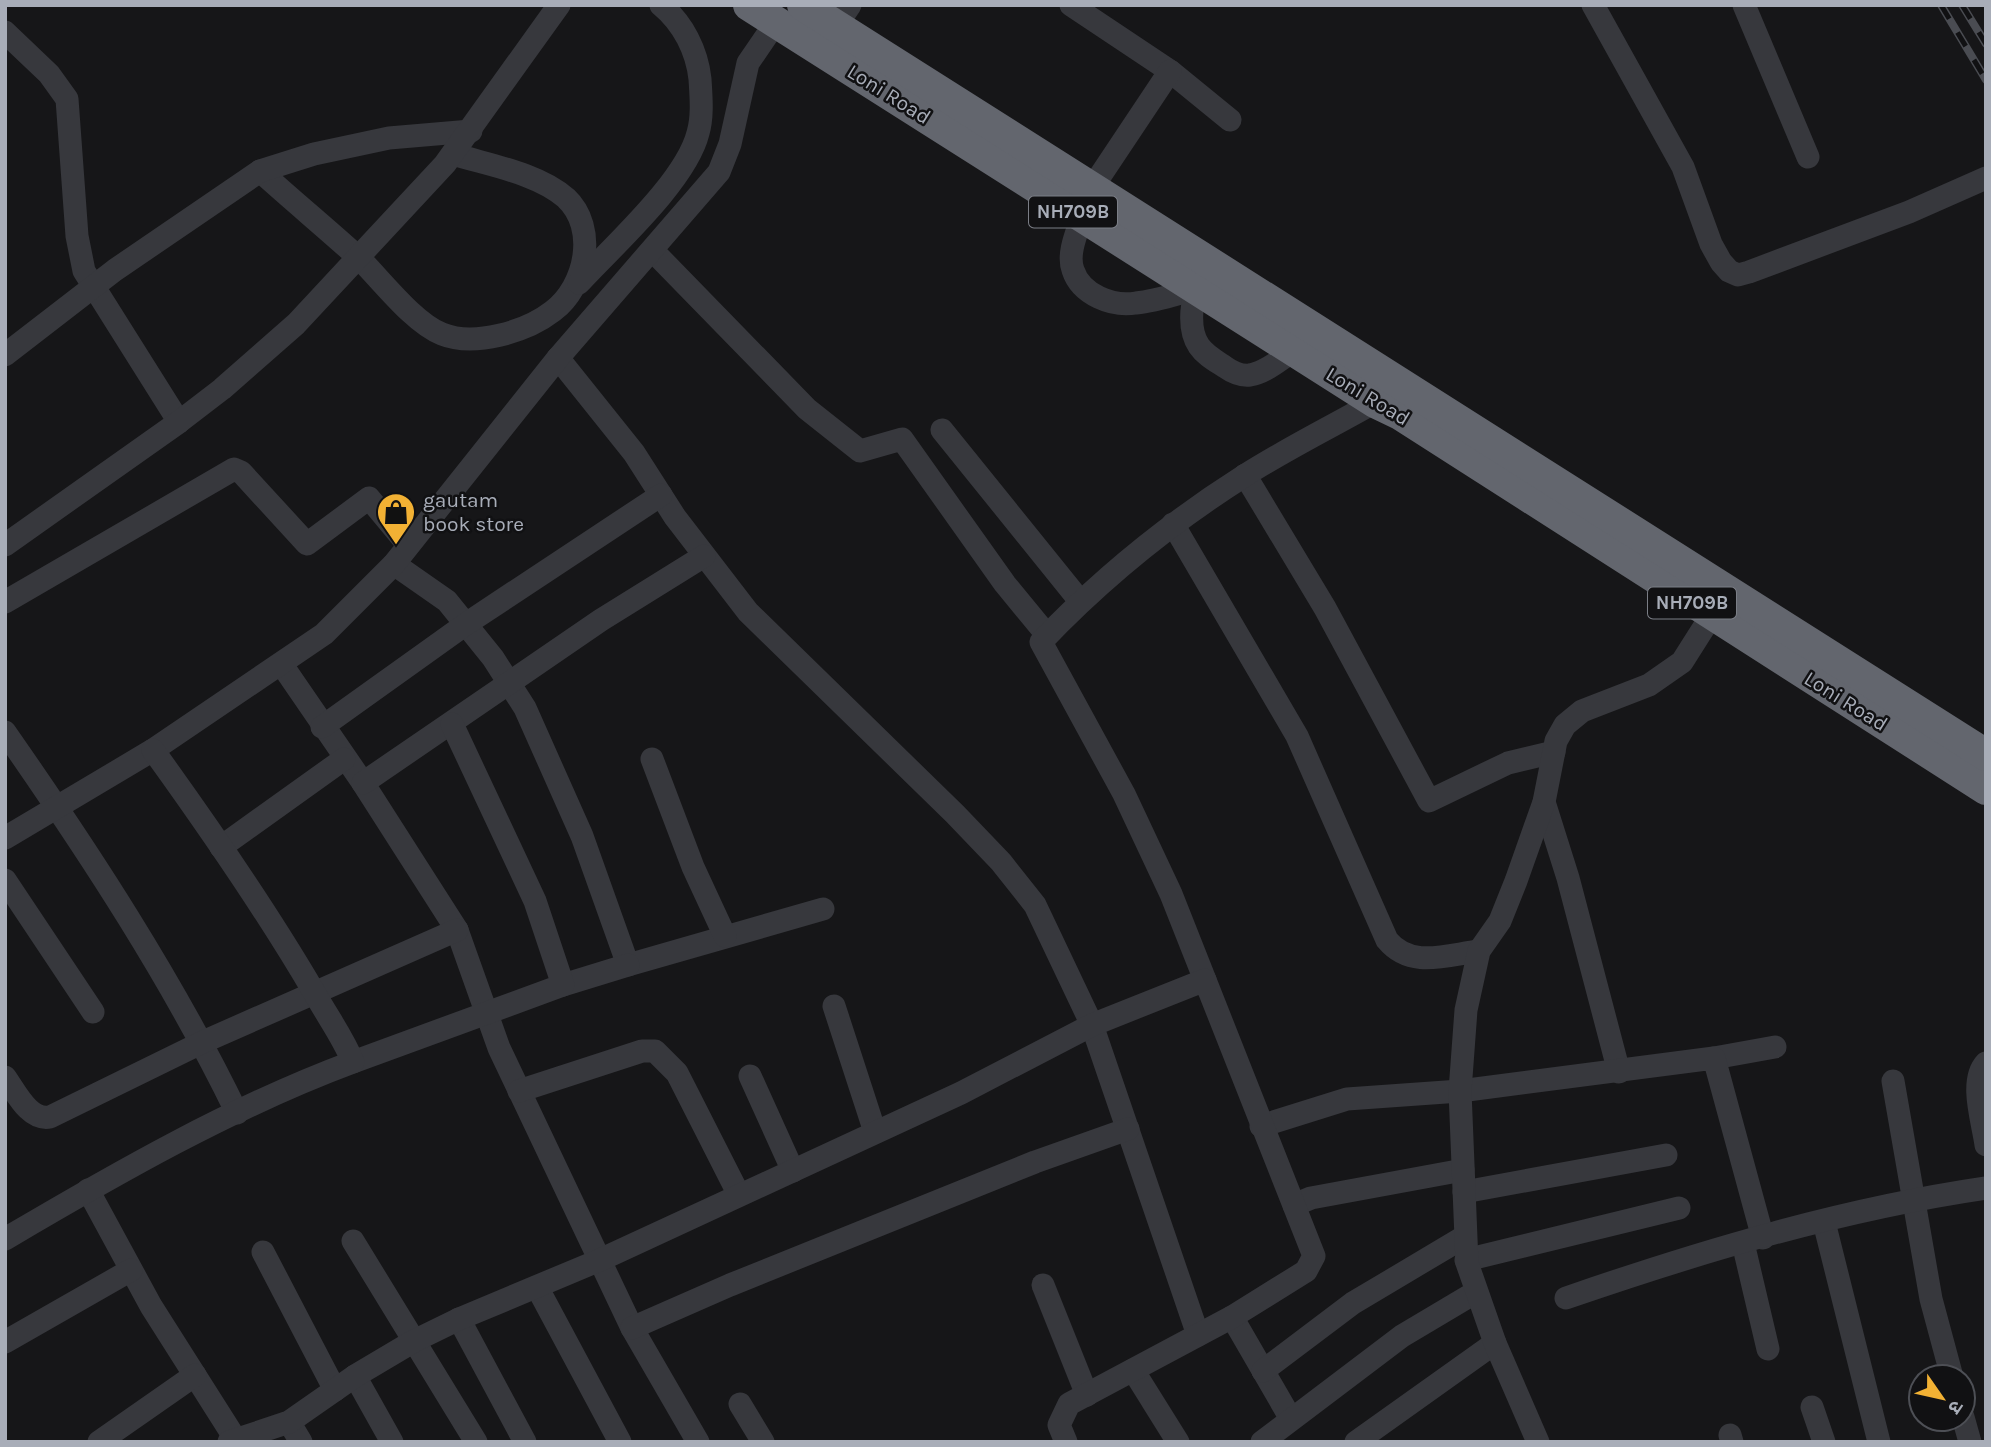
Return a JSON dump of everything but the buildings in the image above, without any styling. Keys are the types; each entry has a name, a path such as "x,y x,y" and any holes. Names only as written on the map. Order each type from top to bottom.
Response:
{"highway":[{"name":"Loni Road","path":"749,5 1082,217 1204,276 1720,603 1986,789"},
{"name":"Loni Road","path":"803,5 843,16 1092,188 1204,276 1293,351 1375,402 1400,414 1720,603 1986,755"}],"street":[{"path":"5,545 179,422 222,389 296,324 359,259 453,154 559,5"},
{"path":"260,171 359,259 427,325 451,337 477,341 536,320 554,310 677,178 699,131 699,71 691,42 672,14 661,5"},
{"path":"1071,5 1170,71 1230,120"},
{"path":"1592,5 1683,167 1711,244 1729,271 1738,275 1909,212 1986,178"},
{"path":"1744,5 1808,157"},
{"path":"8,830 58,808 153,750 282,665 324,634 394,564 558,358 719,172 730,144 748,64 775,22"},
{"path":"5,32 49,74 67,99 78,236 84,271 179,422"},
{"path":"1092,188 1170,71"},
{"path":"5,355 93,288 260,171 314,154 389,138 471,131"},
{"path":"453,154 540,183 564,196 577,210 586,233 584,257 567,295"},
{"path":"1082,217 1071,256 1072,269 1079,282 1095,296 1117,304 1136,304 1204,276"},
{"path":"653,251 807,410 860,451 902,439 1005,584 1047,635"},
{"path":"1204,276 1192,328 1198,346 1232,372 1249,376 1268,368 1293,351"},
{"path":"558,358 634,453 704,556 748,612 1002,862 1035,905 1092,1025 1198,1335"},
{"path":"1066,1442 1059,1424 1061,1414 1069,1404 1232,1317 1306,1271 1314,1256 1171,894 1124,794 1041,642 1080,601 1173,524 1245,475 1375,402"},
{"path":"942,430 1080,601"},
{"path":"5,602 234,469 241,472 307,544 369,498 408,545"},
{"path":"1245,475 1325,608 1429,801 1508,763 1554,752"},
{"path":"322,727 466,624 661,495"},
{"path":"1173,524 1297,736 1387,940 1396,951 1411,958 1479,951"},
{"path":"363,783 452,724 509,682 704,556"},
{"path":"394,564 447,601 509,682 525,708 582,836 628,965"},
{"path":"1538,1442 1495,1343 1466,1260 1460,1091 1466,1010 1479,951 1500,921 1544,802 1554,752 1565,725 1582,711 1649,685 1682,662 1700,638 1720,603"},
{"path":"282,665 322,727 363,783 457,930 499,1048 519,1091 632,1328 698,1442"},
{"path":"452,724 535,901 563,985"},
{"path":"5,732 58,808 169,983 203,1042 237,1112"},
{"path":"153,750 221,847 344,1040 354,1062"},
{"path":"221,847 344,759"},
{"path":"652,759 694,867 725,936"},
{"path":"1544,802 1568,878 1619,1072"},
{"path":"5,880 93,1012"},
{"path":"5,1239 88,1190 237,1112 354,1062 563,985 823,909"},
{"path":"5,1077 30,1112 43,1118 50,1117 203,1042 457,930"},
{"path":"88,1190 131,1270 232,1441 289,1422 355,1376 414,1341 459,1319 600,1259 961,1093 1092,1025 1205,980"},
{"path":"834,1006 875,1132"},
{"path":"1261,1126 1347,1099 1460,1091 1619,1072 1775,1047"},
{"path":"519,1091 642,1051 655,1051 677,1073 738,1195"},
{"path":"1714,1058 1753,1241 1768,1349"},
{"path":"1986,1063 1980,1069 1978,1083 1986,1145"},
{"path":"750,1076 793,1171"},
{"path":"1892,1081 1931,1299 1948,1363"},
{"path":"632,1328 730,1285 1035,1162 1128,1129"},
{"path":"1294,1205 1311,1198 1666,1155"},
{"path":"1566,1298 1665,1264 1824,1222 1912,1199 1986,1188"},
{"path":"1466,1260 1679,1208"},
{"path":"1824,1222 1879,1442"},
{"path":"1263,1371 1353,1303 1464,1237"},
{"path":"353,1241 476,1442"},
{"path":"263,1252 335,1390"},
{"path":"5,1342 131,1270"},
{"path":"1043,1285 1087,1395"},
{"path":"537,1287 620,1442"},
{"path":"1262,1442 1402,1336 1476,1292"},
{"path":"1232,1317 1291,1419"},
{"path":"459,1319 525,1442"},
{"path":"1356,1442 1495,1343"},
{"path":"1133,1370 1178,1442"},
{"path":"99,1442 195,1375"},
{"path":"355,1376 391,1442"},
{"path":"740,1404 763,1442"},
{"path":"1812,1407 1824,1442"},
{"path":"289,1422 301,1442"}],"railway":[{"path":"1941,5 1986,80"},
{"path":"1962,5 1986,44"}],"place":[{"name":"gautam book store","path":"396,546"}]}
